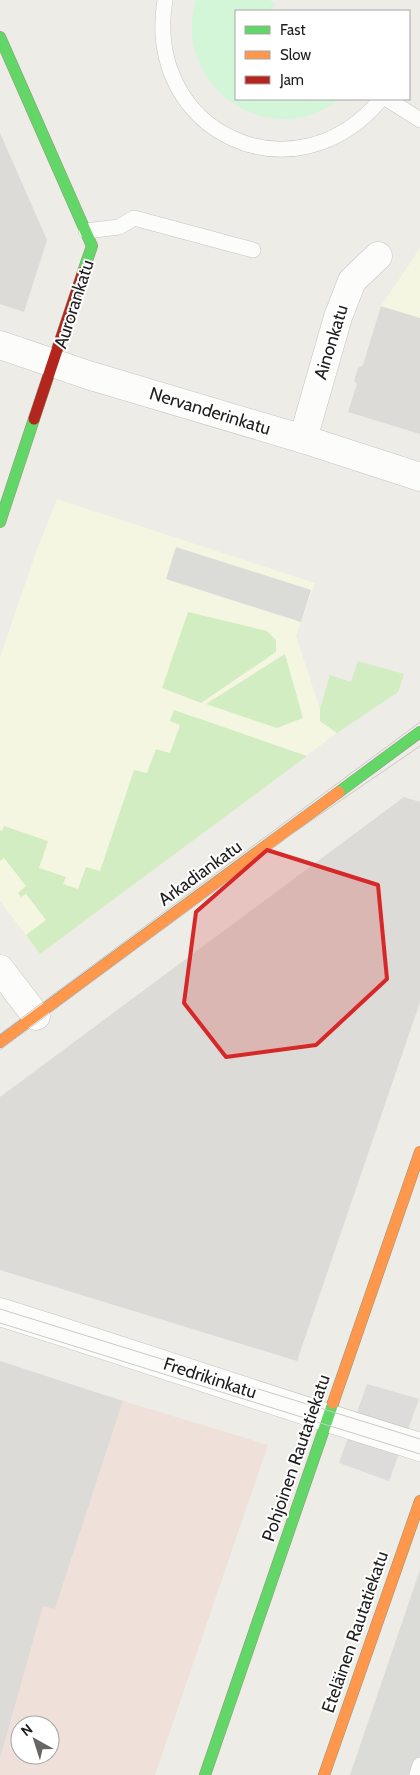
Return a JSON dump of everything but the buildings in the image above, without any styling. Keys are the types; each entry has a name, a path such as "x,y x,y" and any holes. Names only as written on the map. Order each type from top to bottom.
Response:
{"street":[{"name":"Aurorankatu","path":"0,37 92,246 0,522"},
{"name":"Ainonkatu","path":"303,439 336,326 352,281 378,256"},
{"name":"Nervanderinkatu","path":"0,345 420,477"},
{"name":"Arkadiankatu","path":"0,1042 420,732"},
{"path":"0,969 36,1016"},
{"name":"Pohjoinen Rautatiekatu","path":"205,1775 340,1422 420,1152"},
{"name":"Fredrikinkatu","path":"0,1312 162,1362 340,1422 412,1444"},
{"name":"Eteläinen Rautatiekatu","path":"324,1775 420,1500"}],"lane":[{"path":"165,0 162,21 163,42 166,62 174,82 185,100 199,116 234,139 254,146 274,149 296,149 316,144 336,137 354,126 379,100"},
{"path":"389,100 420,120"},
{"path":"86,231 119,227 134,218 254,250"},
{"path":"417,1775 420,1764"}],"highlighted area":[{"path":"267,850 378,885 387,979 316,1045 226,1057 184,1003 196,912"}],"shaded area":[{"path":"0,133 47,240 24,312 0,304"},
{"path":"420,248 420,318 381,306"},
{"path":"381,306 420,318 420,434 348,412 357,384 354,381 358,368 363,365"},
{"path":"57,499 315,583 296,636 320,709 320,721 337,733 40,954 0,901 0,657 36,552"},
{"path":"176,547 311,590 301,622 166,579"},
{"path":"404,797 420,802 420,1002 297,1361 0,1270 0,1097"},
{"path":"0,1361 123,1401 55,1610 43,1607 12,1715 10,1715 10,1724 0,1759"},
{"path":"123,1401 268,1445 155,1775 0,1775 0,1759 10,1723 10,1765 60,1765 60,1715 12,1715 43,1606 55,1609"},
{"path":"420,1570 420,1765 417,1775 350,1775"}],"green space":[{"path":"196,0 269,0 275,4 272,10 235,10 235,100 337,100 312,114 283,119 256,114 232,102 211,83 198,59 192,31"},
{"path":"188,612 267,631 276,640 276,652 201,703 162,688"},
{"path":"285,654 303,718 277,728 206,704"},
{"path":"358,661 404,674 398,692 337,733 320,721 320,709 330,675 351,682"},
{"path":"174,710 307,756 40,954 26,935 46,920 26,894 21,897 18,893 26,886 4,858 0,861 0,830 2,831 4,826 48,841 39,868 66,877 63,884 78,889 86,867 100,871 134,770 147,773 156,749 170,753 180,725 170,721"}],"pier":[{"path":"367,1384 419,1399 389,1481 339,1463"}],"tram line":[{"path":"0,1034 420,722"},
{"path":"0,1050 289,836 420,746"},
{"path":"0,1309 420,1439"},
{"path":"0,1323 420,1454"}],"traffic: fast":[{"path":"0,37 92,246 83,272"},
{"path":"0,522 34,419"},
{"path":"339,792 420,732"},
{"path":"205,1775 333,1403"}],"traffic: slow":[{"path":"0,1042 339,792"},
{"path":"333,1403 420,1152"},
{"path":"324,1775 420,1501"}],"traffic: jam":[{"path":"34,419 83,272"}]}
